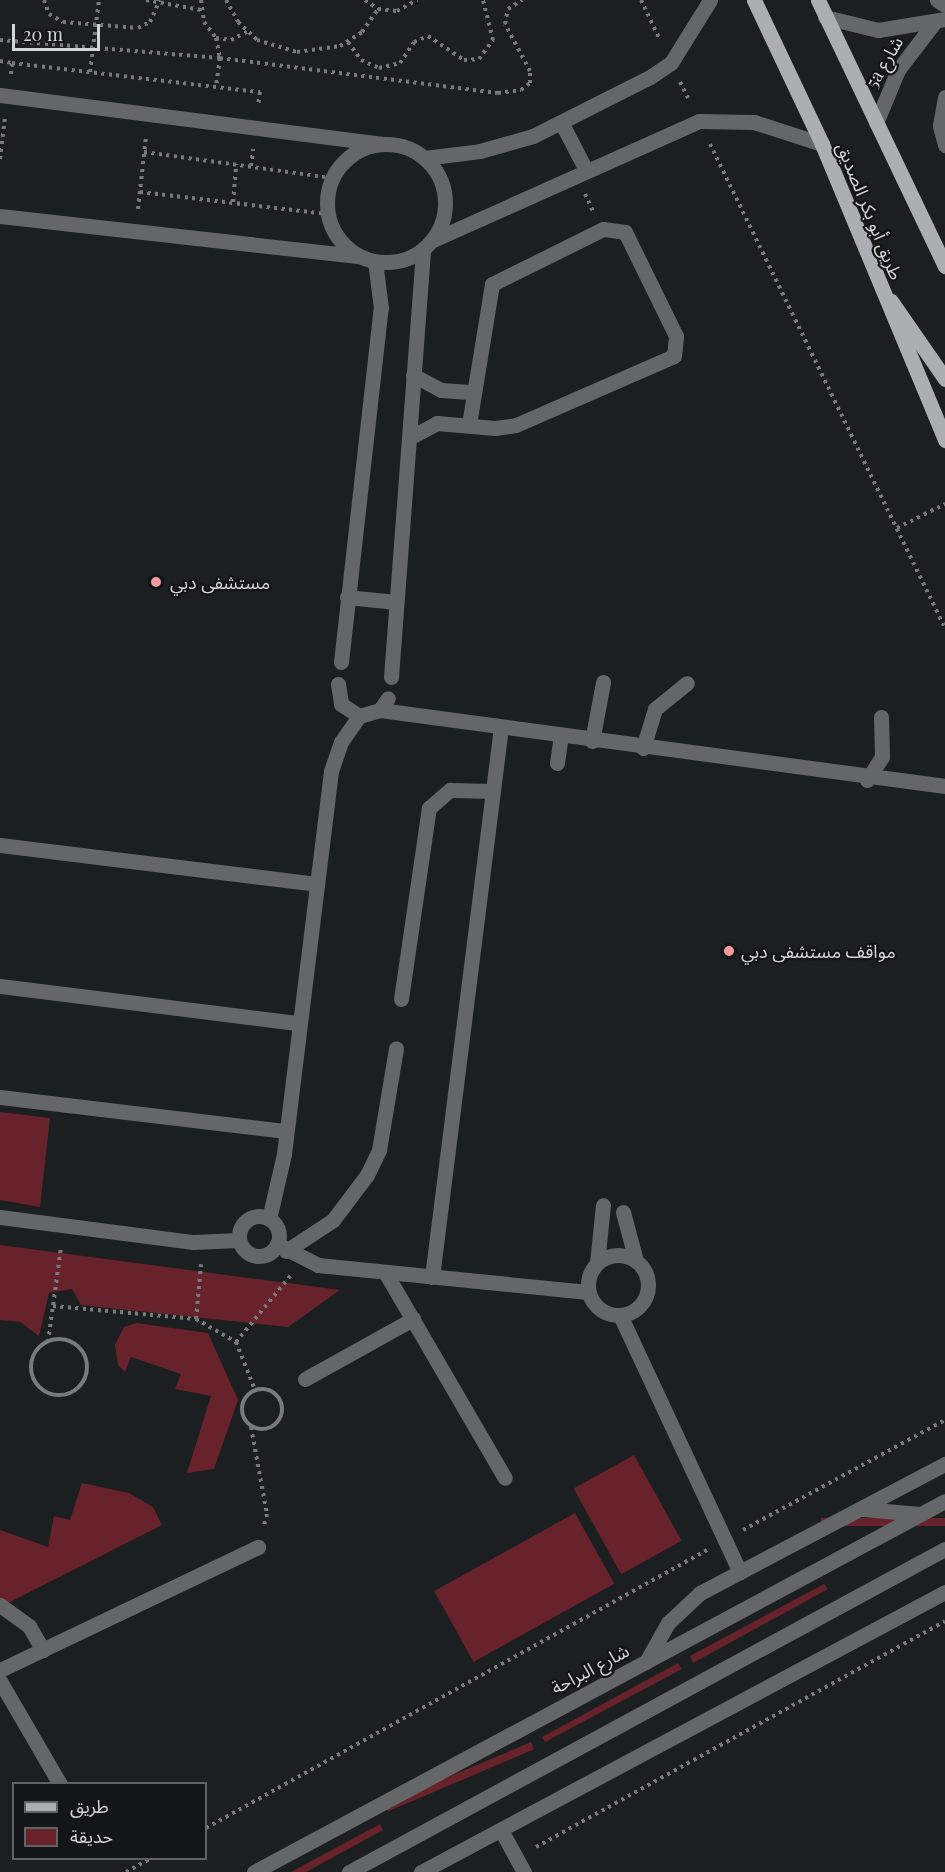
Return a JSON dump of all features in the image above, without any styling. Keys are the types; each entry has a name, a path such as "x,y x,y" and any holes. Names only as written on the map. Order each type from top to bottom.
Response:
{"main road":[{"name":"طريق أبو بكر الصديق","path":"753,0 822,144 879,288 945,440"},
{"path":"818,0 945,266"},
{"path":"879,288 945,379"}],"street":[{"path":"4,96 381,144 424,158 507,145 561,122 671,63 710,0"},
{"path":"937,0 945,5"},
{"name":"5a شارع","path":"825,17 878,30 939,21"},
{"name":"5a شارع","path":"876,123 898,70 939,21"},
{"path":"945,97 940,126 945,145"},
{"path":"0,216 368,259 400,260 586,170 699,121 754,122 822,144"},
{"path":"561,122 586,170"},
{"path":"341,662 381,308 368,259 339,239 327,214 332,178 352,154 381,144"},
{"path":"390,677 413,375 427,245 445,198 435,169 424,158"},
{"path":"409,438 437,423 469,424 516,425 674,356 676,336 625,232 603,229 492,284 469,424"},
{"path":"413,375 441,390 473,392"},
{"path":"347,597 396,602"},
{"path":"592,741 603,682"},
{"path":"643,748 655,709 687,683"},
{"path":"338,684 341,704 359,716"},
{"path":"269,1219 286,1131 331,771 341,741 359,716 384,704 501,727 592,741 867,780 945,786"},
{"path":"867,780 882,757 881,717"},
{"path":"432,1277 501,727"},
{"path":"557,764 561,736"},
{"path":"401,999 429,808 450,790 493,791"},
{"path":"0,845 316,884"},
{"path":"0,986 299,1023"},
{"path":"239,1240 246,1252 260,1256 333,1220 368,1176 379,1150 396,1048"},
{"path":"0,1097 286,1131"},
{"path":"588,1292 597,1263 603,1205"},
{"path":"239,1240 250,1218 269,1219 278,1230 282,1247 303,1261 385,1272 588,1292 600,1309 620,1315 636,1308 647,1293 644,1270 636,1261 623,1212"},
{"path":"0,1217 203,1242 239,1240"},
{"path":"597,1263 616,1255 636,1261"},
{"path":"385,1272 505,1478"},
{"path":"620,1315 740,1572"},
{"path":"306,1378 413,1319"},
{"path":"646,1662 683,1607 740,1572 945,1464"},
{"name":"شارع البراحة","path":"254,1872 945,1501"},
{"path":"862,1509 920,1514"},
{"path":"0,1670 258,1547"},
{"path":"349,1872 945,1549"},
{"path":"421,1872 945,1592"},
{"path":"0,1605 29,1626 43,1650"},
{"path":"0,1681 59,1782"},
{"path":"501,1830 524,1872"}],"path":[{"path":"44,0 55,19 96,26 145,26 158,2"},
{"path":"90,72 99,0"},
{"path":"146,0 201,10"},
{"path":"201,0 201,10 216,38 220,58 216,87"},
{"path":"226,0 247,32 269,46 297,52 348,42 378,9"},
{"path":"365,0 378,9 397,11 417,0"},
{"path":"348,42 361,60 380,68 400,63 414,42 428,36 464,60 479,59 493,40 483,0"},
{"path":"0,40 93,50 220,58 477,93 521,90 530,82 530,71 505,24 508,9 522,0"},
{"path":"641,0 945,628"},
{"path":"216,38 231,40 247,32"},
{"path":"0,61 260,92 251,166"},
{"path":"0,159 4,96 12,63"},
{"path":"136,232 148,114"},
{"path":"144,152 332,178"},
{"path":"233,202 236,164"},
{"path":"140,192 327,214"},
{"path":"897,528 945,504"},
{"path":"48,1342 69,1341 85,1356 85,1377 71,1392 49,1393 34,1378 33,1357 48,1342 64,1226"},
{"path":"196,1319 203,1242"},
{"path":"236,1342 303,1261"},
{"path":"53,1306 196,1319 236,1342 255,1390 279,1399 281,1416 268,1428 251,1426"},
{"path":"255,1390 242,1411 251,1426 267,1514 258,1547"},
{"path":"207,1827 945,1420"},
{"path":"516,1858 945,1621"},
{"path":"126,1872 147,1860"}],"green space":[{"path":"0,1112 50,1118 40,1207 0,1200"},
{"path":"0,1245 340,1290 288,1327 81,1305 72,1289 49,1293 39,1336 20,1322 0,1320"},
{"path":"136,1323 208,1333 238,1400 214,1469 187,1473 211,1396 175,1389 181,1374 131,1357 125,1372 118,1365 115,1345 124,1327"},
{"path":"634,1455 682,1541 621,1574 574,1488"},
{"path":"82,1483 129,1493 153,1507 162,1525 0,1607 0,1530 48,1547 54,1516 70,1520"},
{"path":"575,1513 614,1584 473,1662 434,1591"},
{"path":"821,1518 945,1518 945,1526 821,1526"},
{"path":"824,1584 828,1589 693,1663 690,1656"},
{"path":"678,1663 682,1669 545,1742 542,1737"},
{"path":"531,1742 534,1749 388,1811 385,1804"},
{"path":"380,1824 383,1830 306,1872 291,1872"}],"place":[{"name":"مستشفى دبي","path":"156,582"},
{"name":"مواقف مستشفى دبي","path":"729,951"}]}
